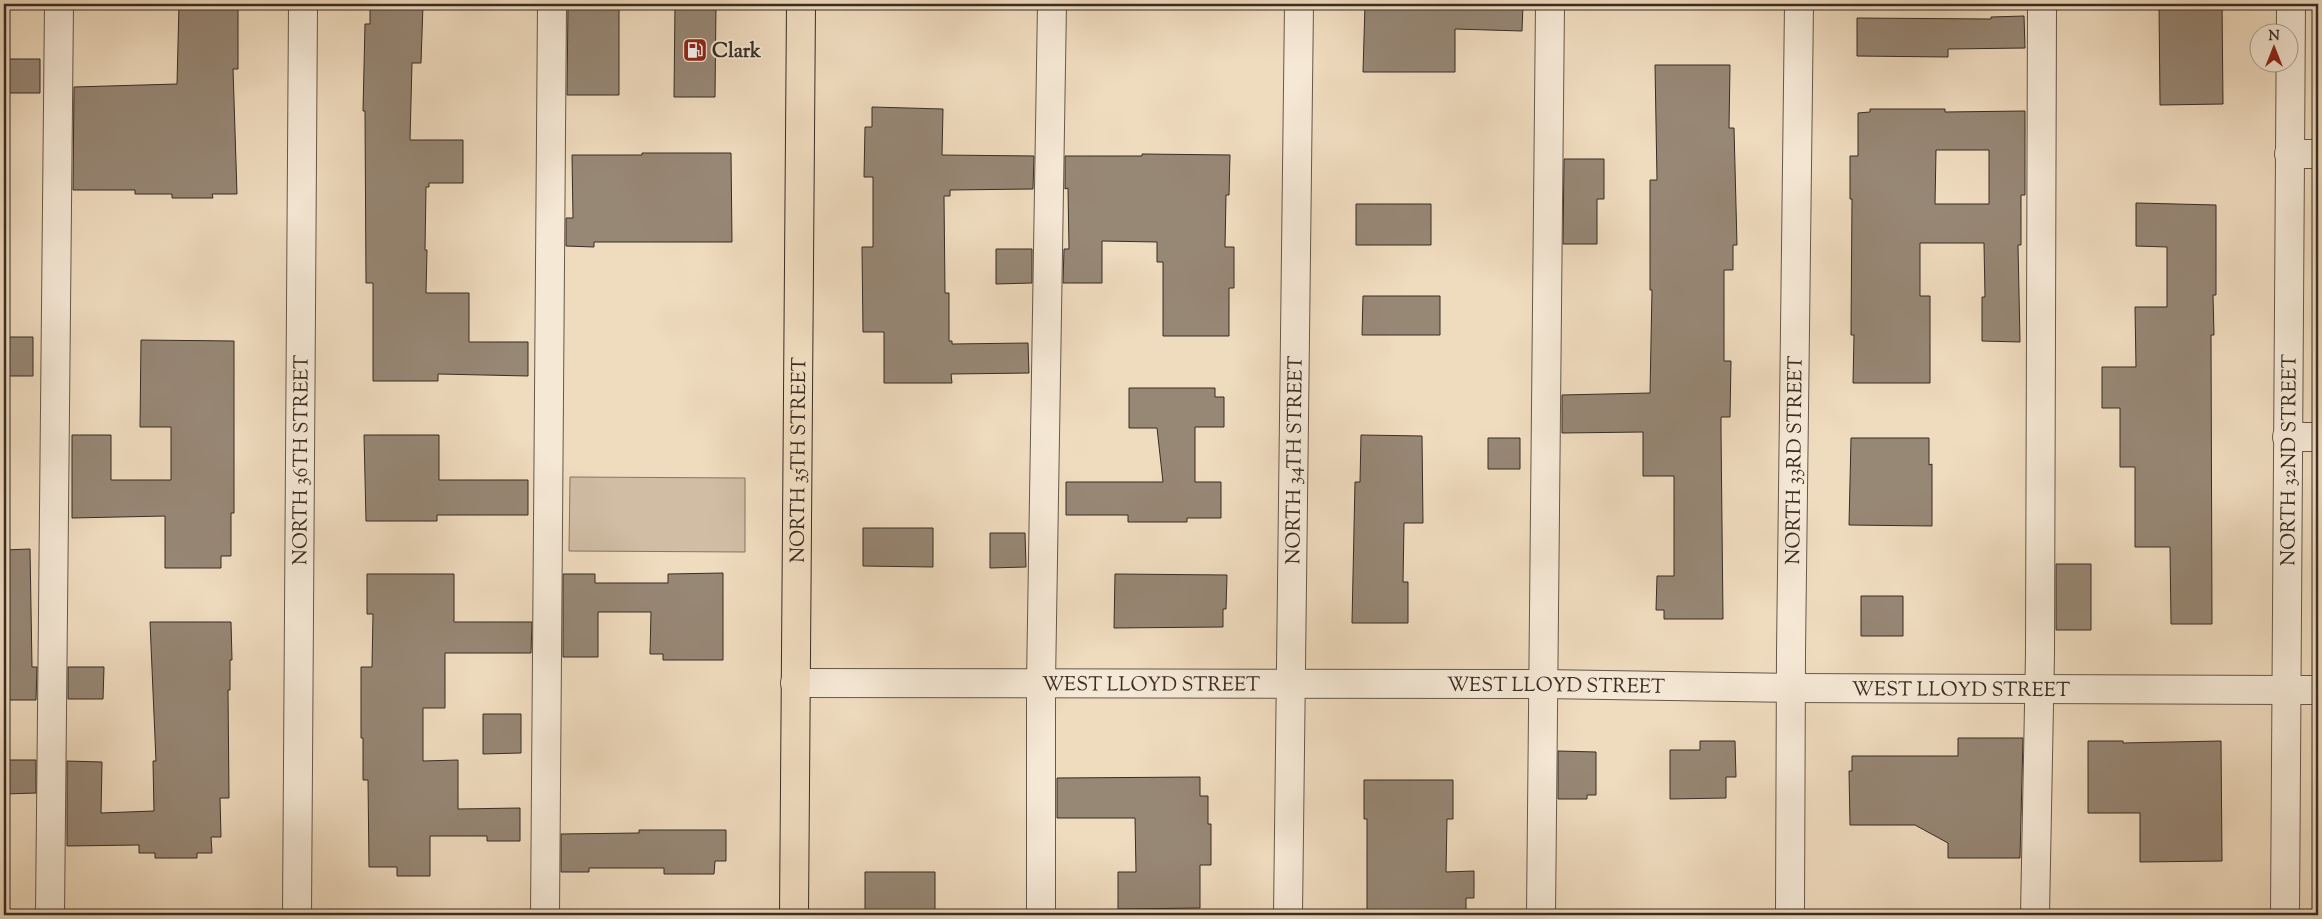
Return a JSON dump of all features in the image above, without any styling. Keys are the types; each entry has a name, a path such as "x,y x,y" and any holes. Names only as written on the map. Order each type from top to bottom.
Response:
{"main road":[{"name":"NORTH 35TH STREET","path":"794,915 801,4"}],"street":[{"path":"50,915 59,4"},
{"name":"NORTH 36TH STREET","path":"298,915 302,4"},
{"path":"545,915 552,4"},
{"path":"1041,915 1041,683 1052,4"},
{"name":"NORTH 34TH STREET","path":"1288,915 1299,4"},
{"path":"1541,915 1550,4"},
{"name":"NORTH 33RD STREET","path":"1790,915 1799,4"},
{"path":"2035,915 2040,689 2042,4"},
{"name":"NORTH 32ND STREET","path":"2285,915 2291,4"},
{"path":"2289,154 2318,154"},
{"path":"2287,437 2318,437"},
{"name":"WEST LLOYD STREET","path":"795,683 1542,684 1791,688 2318,690"}],"shaded area":[{"path":"570,477 745,478 745,552 569,551"}],"building":[{"path":"179,4 238,4 238,69 233,69 237,194 212,194 213,198 172,198 172,194 135,194 135,190 73,190 74,87 177,84"},
{"path":"370,4 423,4 421,63 412,63 410,140 463,140 463,183 429,183 429,187 426,187 426,293 469,293 469,342 528,342 528,376 438,374 438,381 373,381 373,283 366,283 365,111 363,111 365,24 370,24"},
{"path":"568,4 619,4 619,95 567,95"},
{"name":"Clark","path":"675,4 716,4 715,97 674,97"},
{"path":"1365,4 1523,4 1522,31 1455,29 1455,72 1363,72"},
{"path":"2159,4 2222,4 2223,104 2160,105"},
{"path":"2024,16 2025,48 1948,49 1948,57 1857,56 1857,18 1991,19 1991,17"},
{"path":"5,59 40,59 40,93 5,93"},
{"path":"1655,65 1730,65 1729,128 1734,128 1737,245 1733,245 1733,270 1724,270 1724,361 1731,361 1730,417 1721,417 1723,619 1664,619 1664,610 1656,610 1657,576 1674,576 1674,476 1643,476 1643,432 1562,433 1562,395 1650,393 1652,290 1650,290 1650,180 1657,180"},
{"path":"872,107 943,109 942,155 1034,156 1033,189 950,190 950,196 944,196 945,293 949,293 949,341 952,341 952,344 1028,343 1029,373 951,374 952,383 884,383 884,332 863,332 862,247 873,247 873,177 864,177 865,127 872,127"},
{"path":"1870,109 1945,109 1945,112 2025,111 2025,195 2021,195 2021,245 2018,245 2020,342 1982,341 1982,297 1985,297 1984,243 1920,243 1920,296 1930,296 1930,383 1853,383 1854,335 1851,335 1852,199 1850,199 1850,156 1858,156 1858,113 1870,112","holes":["1936,150 1989,150 1989,204 1935,204"]},
{"path":"642,153 731,153 732,242 594,242 594,247 566,246 566,218 573,218 572,155 642,155"},
{"path":"1142,154 1230,155 1229,195 1226,195 1225,247 1234,247 1234,288 1229,288 1229,336 1163,336 1163,262 1157,262 1157,242 1102,241 1102,283 1063,283 1064,249 1069,249 1068,188 1065,189 1065,156 1142,156"},
{"path":"1564,159 1604,159 1604,199 1597,199 1597,244 1563,244"},
{"path":"2136,203 2216,205 2216,295 2213,295 2214,335 2211,335 2212,624 2171,624 2170,547 2135,547 2135,467 2120,467 2120,408 2102,408 2102,367 2136,367 2135,307 2167,307 2167,247 2136,246"},
{"path":"1356,204 1431,204 1431,245 1356,245"},
{"path":"996,249 1032,249 1032,283 996,284"},
{"path":"1363,296 1440,296 1440,335 1362,335"},
{"path":"4,337 33,337 33,376 4,376"},
{"path":"141,340 234,341 234,513 231,513 231,556 221,556 221,568 165,568 165,516 72,518 72,435 111,435 111,480 171,480 171,427 140,427"},
{"path":"1129,388 1215,388 1215,397 1224,397 1224,427 1195,427 1195,482 1221,482 1221,518 1187,518 1187,522 1128,522 1128,515 1066,515 1066,482 1163,482 1157,428 1129,428"},
{"path":"364,435 439,435 439,480 528,480 528,515 437,515 437,521 366,521"},
{"path":"1361,435 1422,436 1423,523 1404,523 1403,582 1408,582 1408,623 1352,623 1355,482 1360,482"},
{"path":"1488,438 1520,438 1520,469 1488,469"},
{"path":"1851,438 1929,438 1929,465 1932,464 1932,526 1849,525"},
{"path":"863,528 933,528 933,567 863,566"},
{"path":"990,533 1025,533 1026,567 990,568"},
{"path":"30,549 32,667 37,667 36,700 4,700 4,550"},
{"path":"2056,564 2091,564 2091,630 2056,630"},
{"path":"723,573 723,660 663,660 663,654 650,654 651,612 598,612 598,657 563,657 563,574 595,574 595,583 668,583 668,574"},
{"path":"367,574 454,574 454,622 532,622 531,653 445,653 445,708 423,708 423,761 458,760 458,809 520,808 520,841 487,841 487,836 430,836 430,876 397,876 397,867 369,867 368,780 363,780 363,738 361,738 361,667 372,667 373,614 367,614"},
{"path":"1115,574 1227,575 1226,609 1223,609 1223,627 1114,628"},
{"path":"1861,596 1903,596 1903,636 1861,636"},
{"path":"150,622 231,622 232,660 230,660 230,690 228,690 229,798 220,798 221,837 211,837 212,853 197,853 197,858 155,858 155,853 139,853 139,845 67,846 67,761 102,762 101,813 154,811 153,761 156,761"},
{"path":"68,667 104,667 103,699 68,699"},
{"path":"483,714 521,714 521,753 483,754"},
{"path":"1958,738 2023,738 2020,858 1948,858 1948,843 1915,825 1850,825 1849,771 1852,771 1852,756 1958,756"},
{"path":"1700,741 1735,741 1736,777 1726,777 1726,798 1670,799 1670,750 1700,750"},
{"path":"2088,741 2123,741 2123,743 2221,741 2222,861 2140,862 2140,813 2088,813"},
{"path":"1558,751 1596,752 1596,795 1587,795 1587,799 1558,799"},
{"path":"4,760 36,760 36,793 4,794"},
{"path":"1200,777 1200,796 1208,796 1208,824 1211,824 1211,865 1200,865 1200,908 1118,909 1118,872 1136,872 1135,818 1057,818 1057,778"},
{"path":"1364,780 1453,780 1453,819 1447,819 1446,872 1474,871 1474,898 1466,898 1466,912 1393,915 1393,912 1367,912 1367,819 1364,819"},
{"path":"639,830 726,830 726,861 715,861 714,874 664,874 664,868 589,868 589,872 561,872 561,834 639,833"},
{"path":"865,872 935,872 935,912 865,912"}],"place":[{"name":"Clark","path":"695,50"}]}
